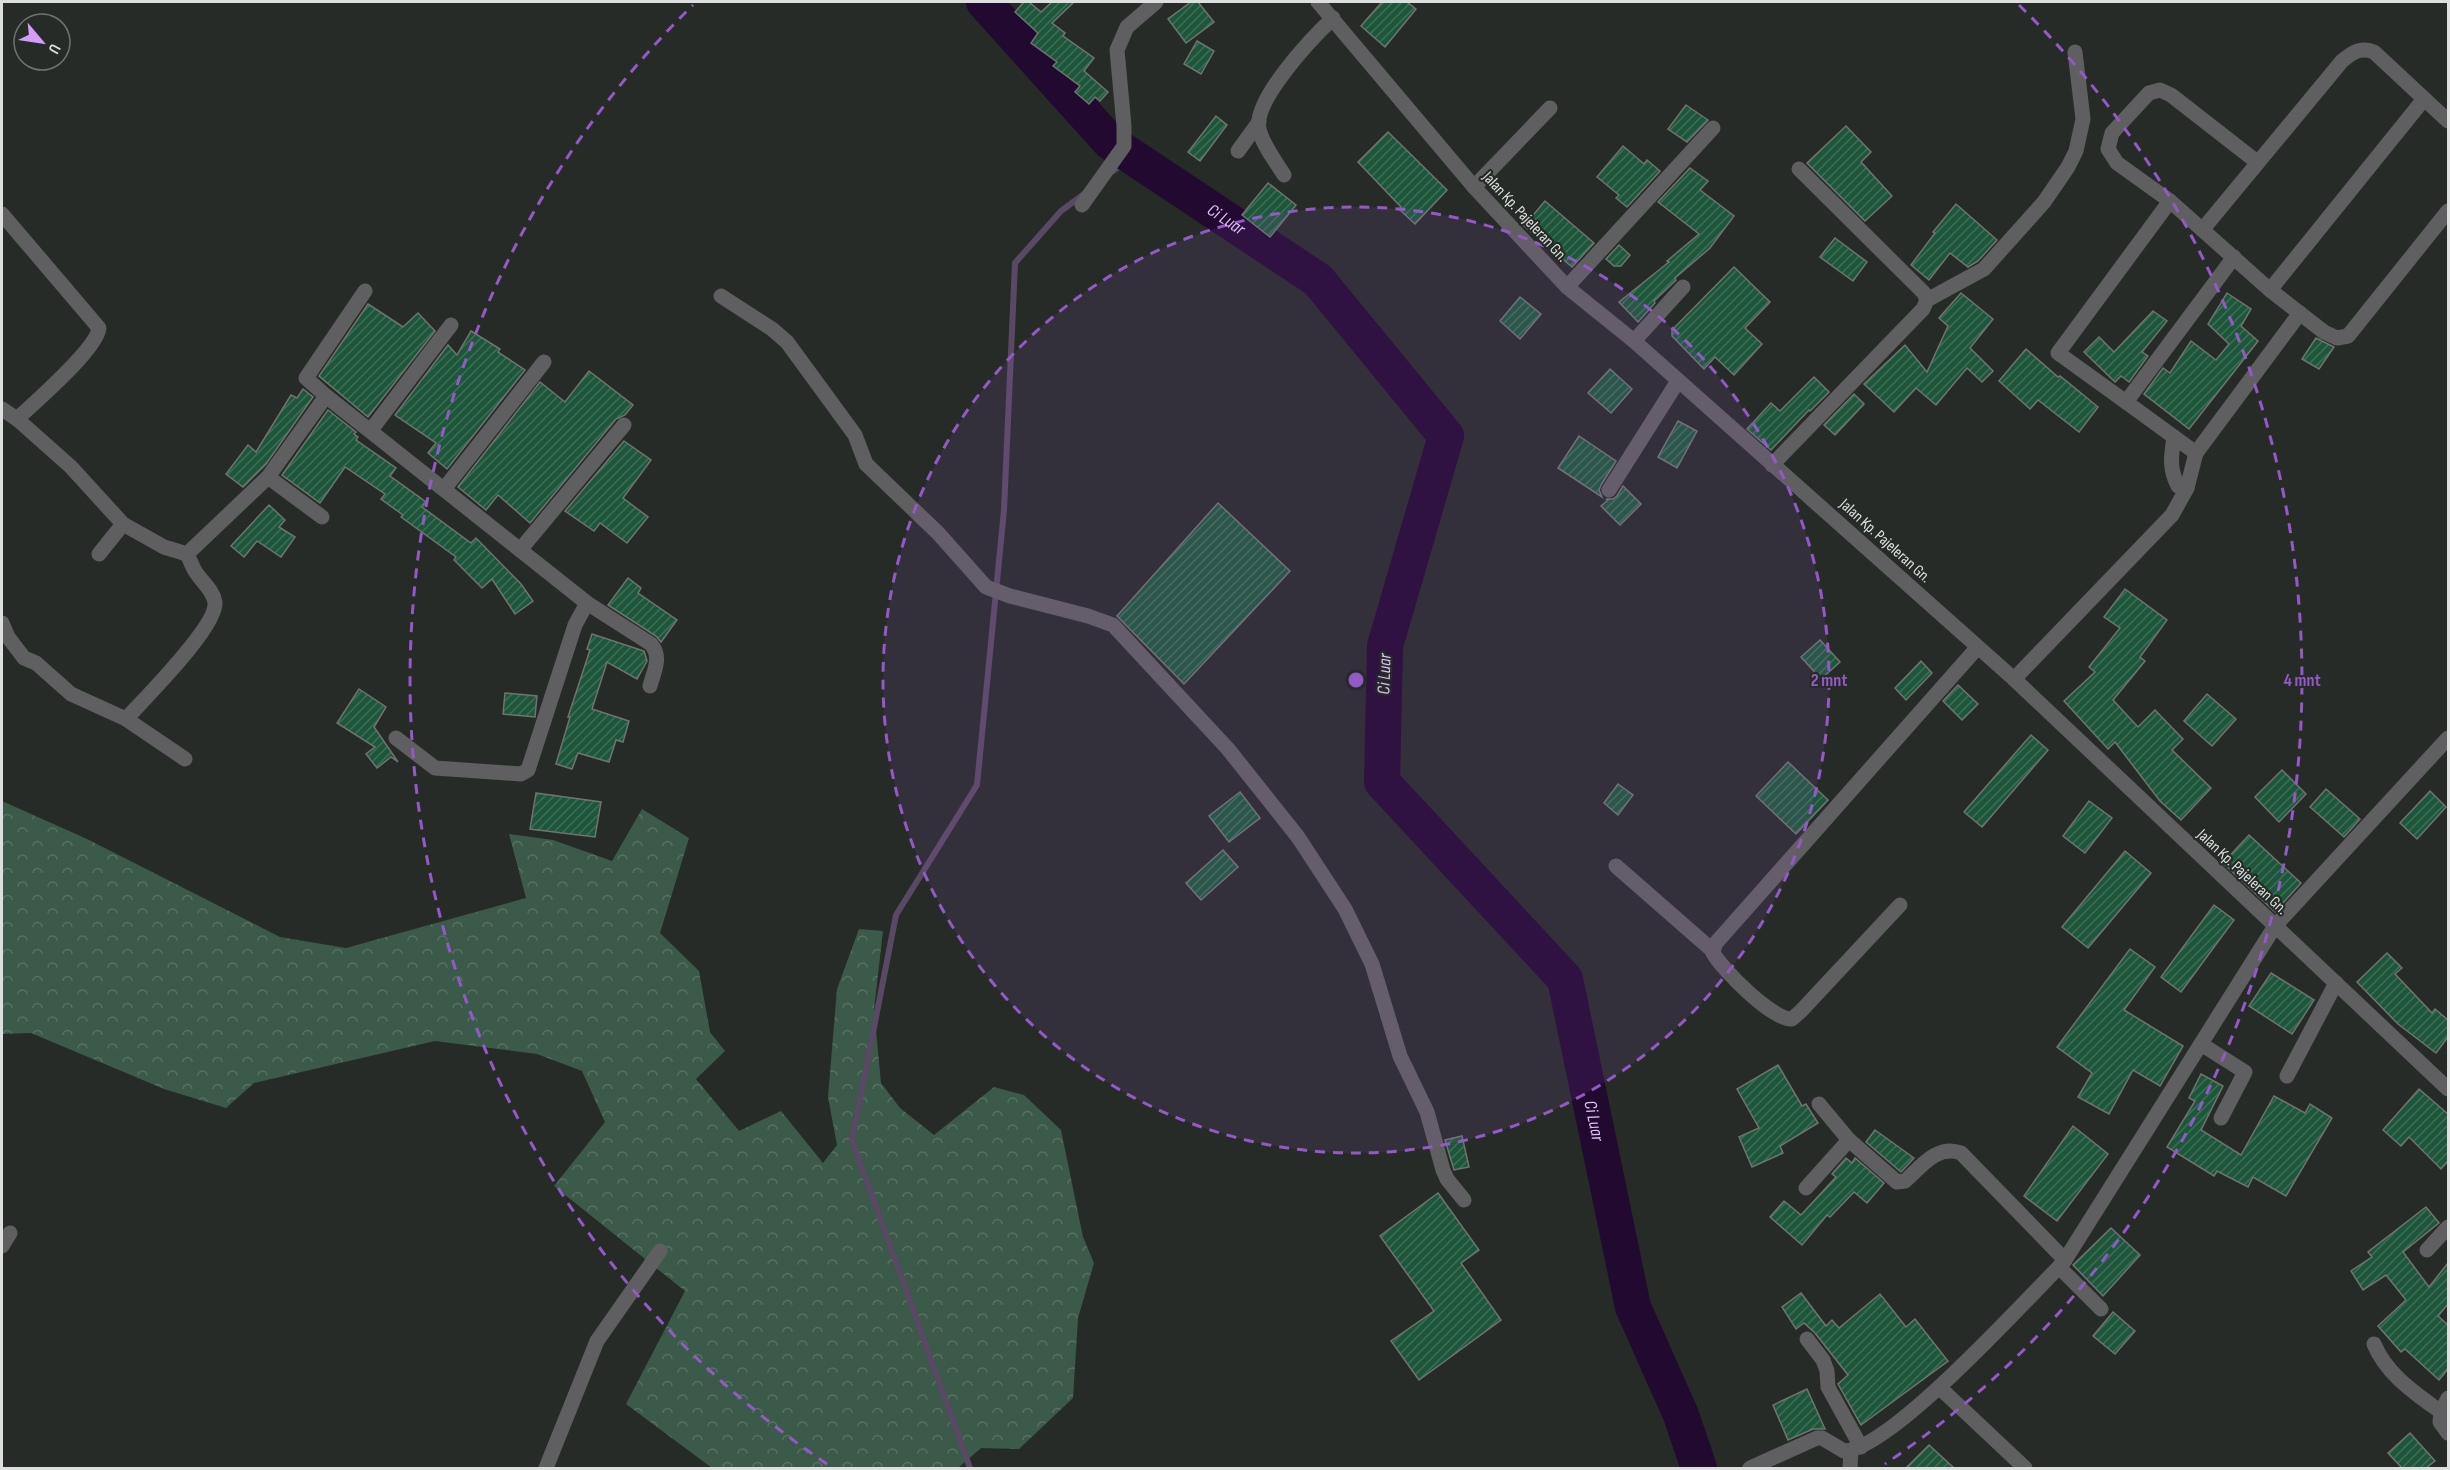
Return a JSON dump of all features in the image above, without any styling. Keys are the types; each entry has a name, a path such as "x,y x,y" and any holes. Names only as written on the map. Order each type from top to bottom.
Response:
{"street":[{"path":"1082,205 1124,146 1117,50 1127,27 1156,2"},
{"name":"Jalan Kp. Pajeleran Gn.","path":"1318,2 1474,187 1567,287 1634,341 1772,465 1844,525 1977,648 2014,679 2448,1089"},
{"path":"1284,175 1264,144 1258,122 1259,115 1277,83 1307,44 1333,18"},
{"path":"2203,229 2342,61 2353,51 2365,49 2374,52 2448,121"},
{"path":"1772,465 1923,309 1927,300 1984,269 2036,212 2068,167 2076,151 2083,119 2074,52"},
{"path":"2257,162 2171,95 2160,90 2149,93 2112,133 2108,149 2117,163 2170,201 2270,290 2324,332 2337,338 2348,336 2448,211"},
{"path":"2270,290 2424,99"},
{"path":"1474,187 1550,108"},
{"path":"1238,151 1258,122"},
{"path":"1567,287 1713,128"},
{"path":"1798,169 1924,293 1927,300"},
{"path":"2170,201 2058,353 2196,453"},
{"path":"2,214 99,328 89,348 17,419"},
{"path":"2126,402 2234,257"},
{"path":"1634,341 1683,287"},
{"path":"365,291 307,374 308,381 588,603 651,644 656,650 657,658 650,686"},
{"path":"721,296 772,329 787,342 855,435 866,464 938,533 986,587 1010,596 1097,618 1113,626 1228,749 1298,837 1345,909 1371,964 1400,1056 1427,1112 1443,1170 1447,1179 1464,1200"},
{"path":"2014,679 2172,514 2187,488 2196,453 2300,313"},
{"path":"371,430 451,325"},
{"path":"444,489 544,362"},
{"path":"1609,490 1678,381"},
{"path":"187,554 268,477 326,396"},
{"path":"2,409 17,419 71,467 123,524 164,547 187,554 195,572 214,599 215,608 211,620 188,650 126,719"},
{"path":"520,550 624,425"},
{"path":"2174,437 2170,464 2173,476 2178,486 2187,488"},
{"path":"268,477 322,517"},
{"path":"99,554 123,524"},
{"path":"396,738 435,768 521,774 528,770 575,625 588,603"},
{"path":"2,623 8,637 24,658 36,663 71,694 126,719 185,759"},
{"path":"1712,951 1715,944 1977,648"},
{"path":"1750,1468 1817,1438 1822,1438 1844,1451 1856,1449 1940,1388 2062,1264 2275,926 2448,738"},
{"path":"1616,867 1712,951 1721,964 1764,1007 1781,1018 1792,1019 1801,1011 1900,905"},
{"path":"2287,1076 2336,983"},
{"path":"2201,1044 2246,1072 2221,1118"},
{"path":"1819,1104 1849,1140 1890,1178 1902,1182 1935,1154 1945,1151 1961,1153 2101,1309"},
{"path":"1806,1188 1849,1140"},
{"path":"2427,1250 2448,1227"},
{"path":"546,1468 597,1341 660,1251"},
{"path":"1807,1339 1823,1360 1827,1371 1828,1387 1855,1433 1856,1449 1850,1468"},
{"path":"2374,1344 2380,1360 2401,1382 2441,1413"},
{"path":"1940,1388 2025,1468"},
{"path":"2448,1398 2441,1413 2440,1422 2448,1433"}],"green space":[{"path":"2,801 87,839 280,937 346,948 526,898 509,834 553,840 612,861 642,809 689,838 660,933 699,971 710,1032 725,1051 696,1079 739,1131 781,1111 823,1163 837,1145 828,1097 837,989 859,929 883,931 874,1009 881,1083 900,1108 934,1135 994,1087 1024,1095 1061,1130 1083,1237 1094,1263 1078,1318 1073,1398 1019,1449 981,1448 958,1468 712,1468 626,1404 685,1291 554,1186 605,1122 582,1071 537,1054 435,1041 254,1083 226,1108 164,1089 31,1033 2,1034"}],"building":[{"path":"1024,2 1029,2 1041,12 1052,2 1074,2 1052,23 1065,33 1063,36 1094,58 1084,71 1108,92 1100,101 1095,97 1089,104 1075,92 1080,86 1053,66 1057,62 1031,43 1038,33 1015,12"},
{"path":"1191,2 1198,2 1214,22 1186,43 1168,19"},
{"path":"1382,2 1407,2 1416,9 1385,47 1361,26"},
{"path":"1197,41 1214,51 1201,74 1184,64"},
{"path":"1686,105 1708,120 1687,142 1668,129"},
{"path":"1216,116 1227,125 1200,161 1188,152"},
{"path":"1846,126 1871,152 1861,162 1892,196 1865,221 1807,163"},
{"path":"1388,132 1447,190 1415,224 1358,162"},
{"path":"1623,146 1644,164 1647,160 1660,171 1627,207 1616,198 1619,195 1597,177"},
{"path":"1690,168 1708,181 1700,190 1734,216 1710,248 1675,278 1676,280 1654,301 1655,303 1638,322 1619,302 1669,262 1667,261 1699,234 1658,202"},
{"path":"1268,183 1296,205 1270,237 1242,215"},
{"path":"1545,201 1594,243 1572,267 1524,226"},
{"path":"1956,204 1997,240 1978,261 1968,267 1950,253 1929,280 1911,265 1935,233 1933,232"},
{"path":"1835,238 1867,262 1853,281 1820,257"},
{"path":"1619,245 1630,255 1621,266 1614,266 1606,259"},
{"path":"1734,267 1770,302 1745,328 1762,344 1734,375 1715,357 1704,369 1672,336 1672,330"},
{"path":"1961,293 1993,319 1970,348 1993,371 1982,382 1967,368 1936,405 1916,388 1894,412 1864,384 1905,345 1927,372 1948,326 1939,318"},
{"path":"2227,293 2251,309 2241,326 2258,341 2189,429 2144,394 2163,368 2170,373 2191,341 2216,360 2229,344 2208,324"},
{"path":"1520,297 1541,314 1520,339 1500,321"},
{"path":"368,304 403,327 418,313 435,331 368,417 319,376"},
{"path":"2153,311 2167,321 2142,352 2148,356 2129,382 2121,376 2115,382 2084,352 2099,337 2114,352"},
{"path":"471,331 500,349 498,352 525,370 447,469 428,453 436,443 395,415 448,345 457,355"},
{"path":"2316,338 2334,347 2319,369 2302,359"},
{"path":"2026,349 2098,407 2079,432 2038,400 2030,409 1999,381"},
{"path":"1610,369 1632,389 1611,413 1588,393"},
{"path":"589,371 633,405 625,415 616,419 530,523 498,495 486,510 458,487 540,382 565,402"},
{"path":"1814,377 1829,392 1771,450 1747,429 1771,403 1780,411"},
{"path":"303,389 313,397 266,464 243,487 226,474 248,445 256,452 291,395 297,398"},
{"path":"1854,394 1864,404 1835,435 1824,425"},
{"path":"328,410 356,432 354,434 358,437 356,440 396,468 390,476 426,502 422,507 471,543 476,538 521,584 533,601 515,614 492,579 482,588 454,560 456,557 401,517 403,515 381,499 385,494 345,467 320,503 282,475"},
{"path":"1678,421 1697,431 1677,468 1658,457"},
{"path":"1579,436 1616,461 1599,490 1602,497 1558,468"},
{"path":"624,441 651,460 623,498 648,517 627,543 600,523 594,531 565,511"},
{"path":"1623,486 1641,504 1620,525 1601,506 1608,500 1606,499 1613,499 1617,496"},
{"path":"1218,503 1290,571 1184,684 1117,616"},
{"path":"269,505 285,520 279,527 295,537 281,557 257,541 244,557 231,546"},
{"path":"628,578 641,588 638,593 677,620 661,642 656,636 608,605"},
{"path":"2125,589 2167,620 2140,657 2145,661 2113,700 2138,727 2155,710 2183,739 2172,750 2211,788 2181,820 2160,801 2115,742 2108,749 2064,701 2095,672 2089,667 2120,628 2104,617"},
{"path":"592,634 644,651 647,661 637,679 607,662 592,709 629,721 623,742 616,740 609,762 578,753 572,769 556,764 570,717 568,717 590,650 587,649"},
{"path":"1820,640 1840,662 1821,679 1801,657"},
{"path":"1921,661 1932,673 1906,700 1895,688"},
{"path":"1958,685 1978,704 1962,720 1943,701"},
{"path":"359,689 386,707 374,727 398,762 391,757 377,768 366,754 375,747 337,723"},
{"path":"505,693 537,696 535,717 503,714"},
{"path":"2207,694 2236,719 2212,746 2184,721"},
{"path":"2031,735 2048,750 1982,827 1964,812"},
{"path":"1788,762 1828,800 1796,834 1756,796"},
{"path":"2282,770 2306,794 2279,822 2255,797"},
{"path":"1618,784 1633,795 1618,815 1604,803"},
{"path":"2326,789 2360,819 2344,837 2310,807"},
{"path":"2430,791 2446,807 2417,839 2400,823"},
{"path":"1240,792 1260,818 1229,842 1209,816"},
{"path":"536,793 601,802 595,837 530,829"},
{"path":"2089,801 2112,818 2085,853 2063,836"},
{"path":"2249,835 2301,883 2275,912 2223,863"},
{"path":"1223,850 1238,867 1201,900 1186,883"},
{"path":"2125,851 2151,873 2088,948 2062,927"},
{"path":"2214,905 2234,920 2181,992 2161,977"},
{"path":"2130,949 2155,967 2124,1010 2183,1046 2160,1086 2133,1070 2109,1114 2078,1097 2092,1073 2057,1047"},
{"path":"2387,953 2402,968 2395,974 2432,1013 2435,1009 2448,1020 2448,1037 2436,1053 2398,1024 2357,982"},
{"path":"2271,973 2314,1000 2292,1034 2249,1006"},
{"path":"1778,1065 1802,1106 1806,1104 1818,1123 1780,1146 1783,1153 1752,1167 1739,1137 1759,1128 1737,1089"},
{"path":"2201,1074 2223,1086 2201,1130 2241,1155 2274,1096 2305,1113 2310,1104 2332,1118 2286,1196 2253,1177 2248,1187 2217,1171 2214,1176 2167,1147 2195,1101 2189,1098"},
{"path":"2419,1089 2448,1114 2448,1161 2441,1169 2409,1137 2401,1146 2383,1130"},
{"path":"2073,1126 2108,1154 2057,1221 2024,1196"},
{"path":"1875,1130 1914,1158 1901,1172 1866,1142"},
{"path":"1462,1136 1469,1167 1454,1170 1445,1140"},
{"path":"1846,1158 1852,1163 1855,1158 1884,1183 1867,1203 1854,1192 1830,1217 1827,1215 1802,1245 1770,1217 1784,1201 1801,1215 1836,1177 1832,1174"},
{"path":"1438,1193 1479,1250 1461,1263 1501,1320 1419,1380 1391,1341 1434,1311 1380,1236"},
{"path":"2426,1207 2439,1223 2403,1252 2429,1287 2448,1263 2448,1304 2438,1316 2448,1325 2448,1369 2439,1380 2405,1349 2401,1352 2378,1326 2406,1300 2386,1275 2363,1290 2351,1271 2372,1257 2368,1252"},
{"path":"2111,1228 2140,1255 2103,1296 2073,1265"},
{"path":"1801,1293 1826,1326 1832,1320 1839,1328 1880,1294 1906,1327 1915,1319 1948,1361 1861,1425 1838,1384 1848,1375 1815,1333 1804,1323 1796,1329 1782,1307"},
{"path":"2113,1312 2135,1331 2115,1354 2093,1336"},
{"path":"1807,1389 1825,1429 1813,1429 1788,1440 1773,1405"},
{"path":"2410,1433 2435,1461 2426,1468 2402,1468 2388,1453"},
{"path":"1929,1445 1954,1468 1906,1468"}],"waterway":[{"name":"Ci Luar","path":"984,2 1110,142 1318,280 1446,436 1385,646 1382,782 1565,979 1633,1307 1681,1415 1699,1468"},
{"path":"1113,171 1132,157"},
{"path":"970,1468 852,1140 896,915 977,785 1004,510 1015,263 1061,211 1084,194"}]}
